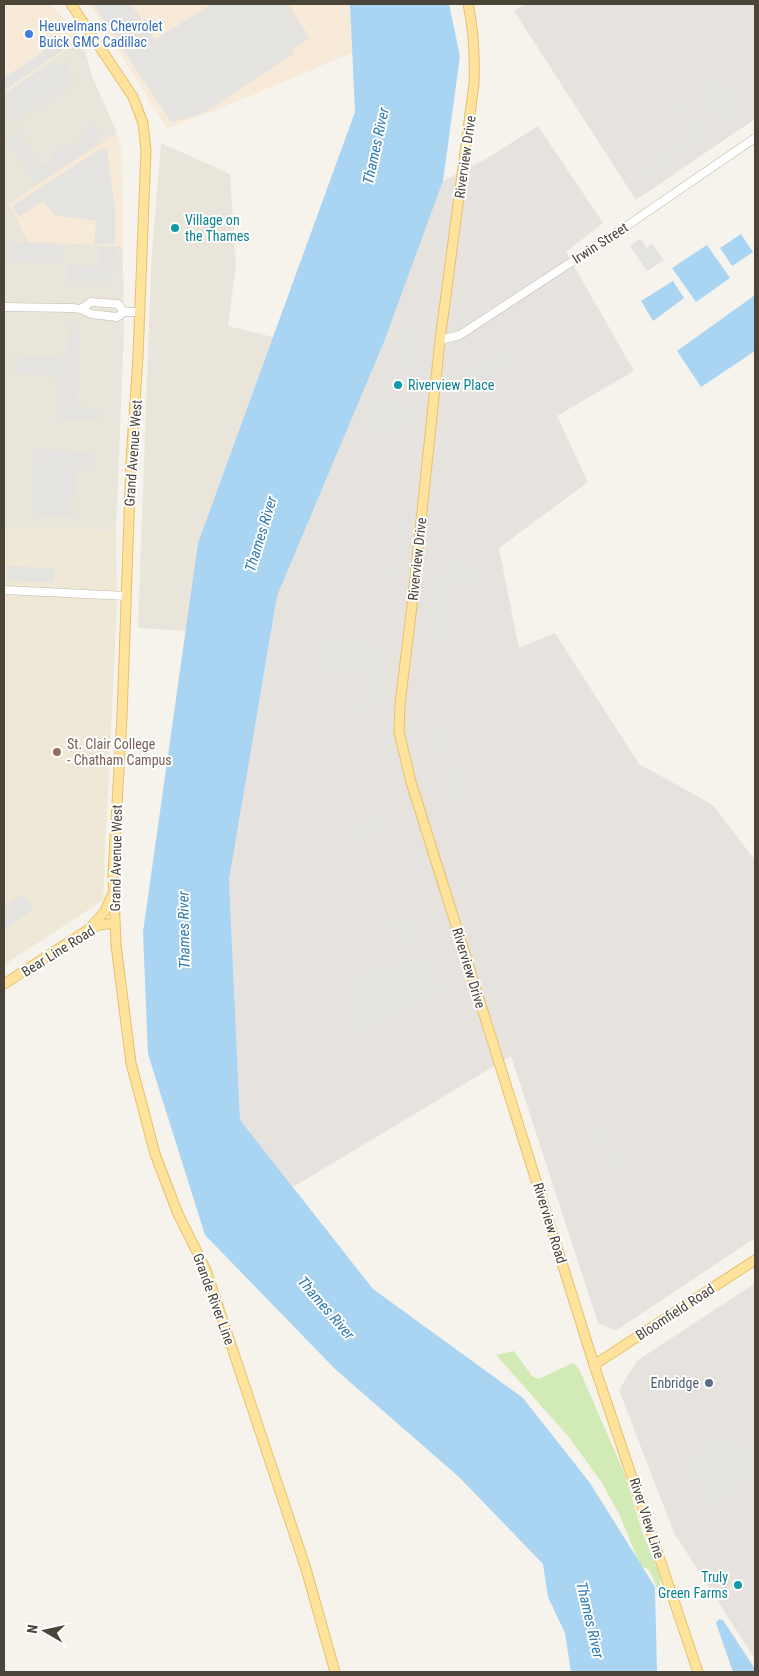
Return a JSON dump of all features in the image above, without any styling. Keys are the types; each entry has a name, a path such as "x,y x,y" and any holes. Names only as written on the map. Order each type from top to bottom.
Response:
{"main road":[{"name":"Grand Avenue West","path":"71,4 134,97 143,123 146,150 114,883 115,923"},
{"name":"Riverview Drive","path":"468,4 473,23 474,84 440,340 399,726 406,767 505,1082"},
{"path":"88,929 99,919 109,905 114,883"},
{"name":"Bear Line Road","path":"4,984 88,929 99,925 115,923"},
{"name":"Grande River Line","path":"115,923 131,1063 155,1154 178,1214 206,1270 306,1569 335,1672"},
{"name":"Riverview Road","path":"505,1082 594,1365"},
{"name":"Bloomfield Road","path":"594,1365 755,1260"},
{"name":"River View Line","path":"594,1365 698,1672"}],"street":[{"name":"Irwin Street","path":"440,340 460,336 755,138"},
{"path":"81,309 91,302 118,304 124,312"},
{"path":"4,307 81,309 91,314 116,317 124,312 140,312"},
{"path":"4,590 126,596"}],"shaded area":[{"path":"4,4 51,4 82,39 4,93"},
{"path":"89,4 350,4 352,53 214,111 167,128"},
{"path":"93,4 131,4 155,40 211,4 288,4 310,38 293,49 295,53 202,114 171,122"},
{"path":"526,4 755,4 755,119 636,200 514,11"},
{"path":"64,37 69,46 4,91 4,78"},
{"path":"82,39 92,76 117,133 121,150 124,329 116,530 4,529 4,93"},
{"path":"65,61 74,78 72,85 13,124 4,111 4,95 52,62 56,66"},
{"path":"723,68 751,111 725,129 719,119 715,122 696,94 701,90 698,85"},
{"path":"683,93 706,126 702,129 709,141 637,188 628,174 686,132 669,103"},
{"path":"94,124 101,135 95,140 97,144 36,184 6,139 19,131 39,164 45,166 54,159 51,154 65,144 69,149 85,138 82,132"},
{"path":"538,126 603,223 566,252 634,371 557,416 588,482 499,548 519,648 555,633 639,764 713,805 755,860 755,1238 615,1331 598,1323 511,1056 293,1187 240,1120 229,880 277,596 384,342 443,181 486,159"},
{"path":"117,133 121,150 123,246 29,242 9,204"},
{"path":"161,143 230,174 236,265 228,326 273,337 198,543 186,631 138,628 151,266"},
{"path":"107,148 115,209 115,244 94,244 96,221 55,215 43,201 19,217 12,206 100,149"},
{"path":"640,239 647,248 652,244 664,260 647,271 630,246"},
{"path":"4,242 64,245 63,263 4,261"},
{"path":"99,247 116,247 111,281 67,281 68,264 99,267"},
{"path":"408,321 432,325 427,362 422,361 420,374 385,369 388,352 393,352 397,325 407,327"},
{"path":"70,325 80,326 77,407 99,409 98,421 58,419 58,377 15,373 15,354 67,358"},
{"path":"504,343 519,365 464,400 463,369"},
{"path":"368,397 418,402 414,440 364,434"},
{"path":"541,433 547,442 440,512 435,504"},
{"path":"33,449 95,452 96,465 76,466 73,517 39,516 39,511 32,511"},
{"path":"393,499 410,502 401,575 394,578 380,576 380,567 386,567"},
{"name":"St. Clair College - Chatham Campus","path":"4,529 116,530 117,604 103,900 4,965"},
{"path":"442,557 493,564 490,586 453,583 447,646 438,645 434,692 426,697 418,696 432,571 439,571"},
{"path":"7,566 55,568 54,582 7,581"},
{"path":"314,635 389,643 382,718 352,718 357,676 309,670"},
{"path":"444,714 473,799 467,802 468,807 453,811 427,727"},
{"path":"386,810 392,832 353,845 347,824"},
{"path":"415,839 434,900 426,902 407,842"},
{"path":"24,894 34,909 4,930 4,906"},
{"path":"393,907 397,919 417,913 426,941 392,951 379,911"},
{"path":"435,949 450,994 437,996 387,1026 355,1037 337,980"},
{"path":"591,1100 640,1177 630,1184 621,1184 581,1125 586,1121 578,1108"},
{"path":"755,1283 755,1659 674,1533 619,1390 637,1361"},
{"path":"677,1400 683,1400 683,1437 676,1438 674,1423"},
{"path":"716,1434 755,1449 755,1479 708,1512 680,1462 695,1448"}],"green space":[{"path":"514,1351 532,1376 538,1379 573,1363 579,1369 625,1475 642,1531 660,1576 661,1604 657,1588 649,1570 640,1565 619,1514 602,1483 568,1436 496,1355"}],"water":[{"name":"Thames River","path":"350,4 449,4 460,56 443,181 384,342 277,596 229,880 240,1120 373,1289 523,1398 590,1483 655,1587 657,1672 571,1672 565,1633 548,1597 543,1564 459,1477 335,1369 205,1235 148,1054 143,932 198,543 355,112"},
{"path":"741,234 753,252 732,266 720,248"},
{"path":"707,245 730,278 696,302 672,268"},
{"path":"673,281 684,298 653,321 641,301"},
{"path":"755,295 755,351 701,387 677,351"},
{"path":"719,1619 723,1620 755,1669 755,1672 733,1672 716,1623"}],"place":[{"name":"Heuvelmans Chevrolet Buick GMC Cadillac","path":"29,34"},
{"name":"Village on the Thames","path":"175,228"},
{"name":"Riverview Place","path":"398,385"},
{"name":"St. Clair College - Chatham Campus","path":"57,752"},
{"name":"Enbridge","path":"709,1383"},
{"name":"Truly Green Farms","path":"738,1585"}]}
